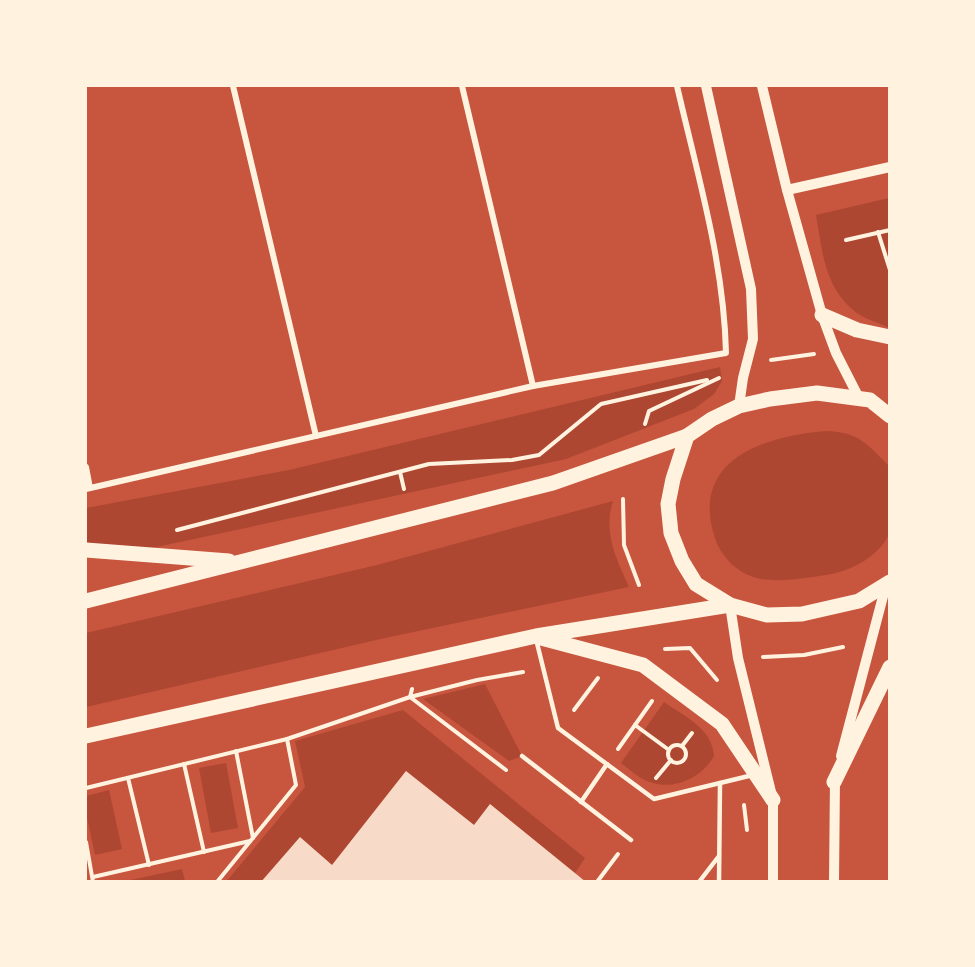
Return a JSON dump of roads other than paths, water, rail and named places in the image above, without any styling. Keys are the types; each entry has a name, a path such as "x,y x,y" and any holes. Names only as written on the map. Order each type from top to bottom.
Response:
{"main road":[{"path":"822,315 857,330 890,337"},
{"path":"86,601 552,483 687,436 712,419 740,406 770,399 817,393 890,401"},
{"path":"864,399 890,416"},
{"path":"687,436 673,479 668,504 671,533 682,561 696,584 730,604 767,615 802,614 859,601 888,584"},
{"path":"86,550 244,562"},
{"path":"86,736 536,636 730,604"},
{"path":"536,636 643,665 722,724 773,800"},
{"path":"834,782 890,667"}],"street":[{"path":"233,86 315,436"},
{"path":"462,86 533,386"},
{"path":"86,467 88,489 533,386 726,352 725,319 718,268 676,86"},
{"path":"706,86 751,289 753,339 743,378 740,406"},
{"path":"762,86 787,190 822,315 836,354 864,399"},
{"path":"787,190 890,167"},
{"path":"834,882 834,782 888,584"},
{"path":"730,604 738,658 773,800 772,882"}],"lane":[{"path":"536,636 558,728 654,799 756,774"},
{"path":"522,756 631,840"},
{"path":"581,802 607,764"},
{"path":"719,882 720,783"},
{"path":"699,882 719,856"}]}
